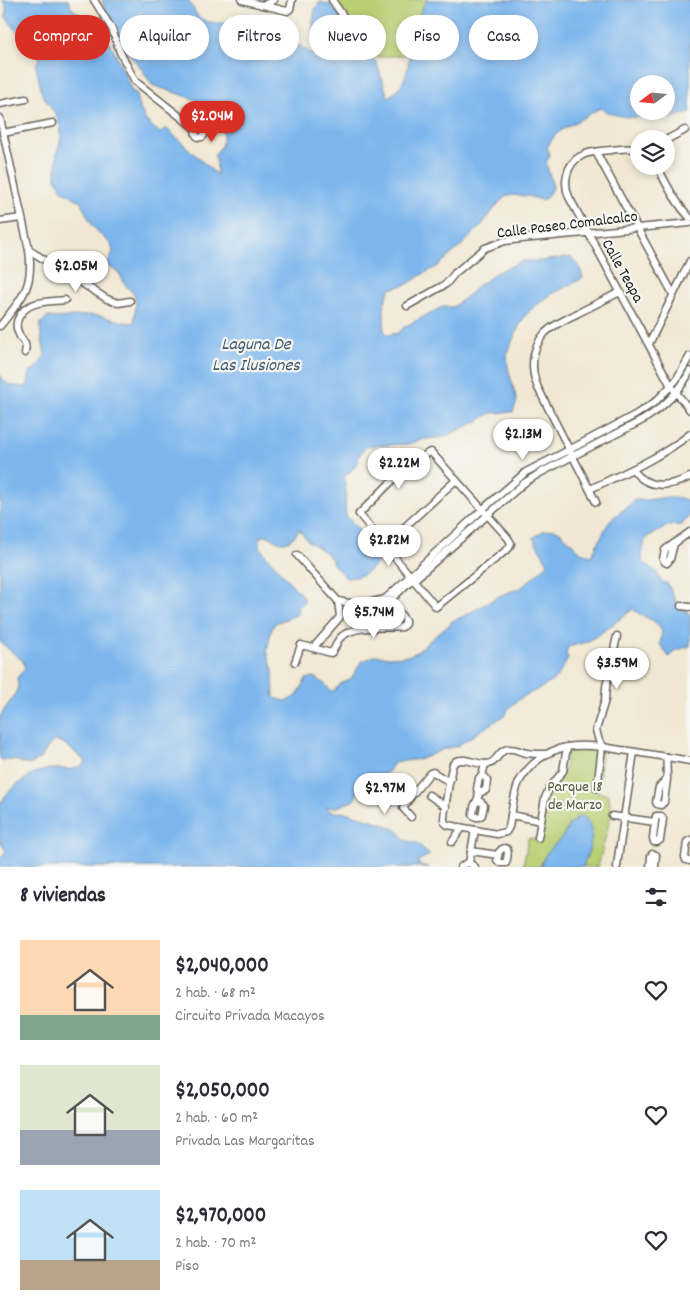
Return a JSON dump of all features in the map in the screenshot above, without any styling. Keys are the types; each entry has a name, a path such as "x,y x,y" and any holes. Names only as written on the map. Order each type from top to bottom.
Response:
{"street":[{"path":"94,0 112,29 120,52 136,81 197,130"},
{"path":"243,0 285,11 289,10 291,3"},
{"path":"260,5 274,0"},
{"path":"332,0 342,15"},
{"path":"0,104 26,99"},
{"path":"0,118 28,250 29,265 28,284 25,293 0,326"},
{"path":"3,133 53,123"},
{"path":"675,135 685,130"},
{"path":"0,152 6,147"},
{"name":"Calle Teapa","path":"630,149 596,152 577,158 570,167 566,178 568,195 671,386 690,410"},
{"path":"596,152 673,294"},
{"path":"662,175 672,195 690,218"},
{"path":"0,220 21,218"},
{"name":"Calle Paseo Comalcalco","path":"408,306 446,284 464,264 490,246 513,240 690,223"},
{"path":"28,250 107,299 118,303 130,302"},
{"path":"649,344 690,262"},
{"path":"596,502 534,378 532,368 535,352 541,338 550,328 620,292"},
{"path":"25,353 26,344 19,335 17,327 18,318 22,311 38,303 64,300"},
{"path":"16,306 22,311"},
{"path":"338,601 360,605 387,600 405,582 488,515 530,478 655,402 671,386 690,356"},
{"path":"412,578 483,509 526,472 643,420 676,392 684,383 690,371"},
{"path":"590,489 661,454 690,434"},
{"path":"430,452 483,509 510,541 509,548 436,607 359,514 394,479 430,452"},
{"path":"633,469 642,480 656,485 671,484 690,477"},
{"path":"384,545 456,480"},
{"path":"674,544 690,532"},
{"path":"297,555 338,601 340,617 313,648"},
{"path":"295,662 302,645 331,653 334,651 338,640 350,631 402,627 406,622 387,600"},
{"path":"682,606 690,607"},
{"path":"597,788 603,747 596,730 605,700 617,636"},
{"path":"538,838 545,798 549,788 564,769 567,746"},
{"path":"546,754 506,749 493,762 485,764 462,760 456,761 453,764 445,824 497,834 506,832 509,827 514,796 520,780 528,768 546,754 567,746 603,747 690,761"},
{"path":"618,867 634,752"},
{"path":"667,757 667,778"},
{"path":"476,817 473,815 478,797 477,789 485,764"},
{"path":"412,817 402,808 430,772 444,780 451,778"},
{"path":"370,794 385,804 388,803 399,788 412,795"},
{"path":"429,795 446,807"},
{"path":"511,815 541,821"},
{"path":"612,816 655,822"},
{"path":"452,842 462,828"},
{"path":"461,867 465,864 472,865 471,851 475,830"},
{"path":"690,840 687,841 685,857 690,862"},
{"path":"471,851 498,855"},
{"path":"650,867 652,854 656,855 657,858 655,867"}],"green space":[{"path":"332,0 431,0 426,15 396,15 396,56 386,57 386,15 343,15"},
{"name":"Parque 18 de Marzo","path":"568,747 602,747 598,792 609,795 611,815 598,867 583,867 591,834 588,821 583,816 567,829 560,841 544,857 540,867 523,867 528,838 538,839 548,793 564,772"}],"water":[{"name":"Laguna De Las Ilusiones","path":"2,0 68,0 72,9 79,13 78,15 15,15 15,29 6,17 6,5"},
{"name":"Laguna De Las Ilusiones","path":"102,0 188,0 197,15 120,15 120,42 110,24 110,15 107,15"},
{"name":"Laguna De Las Ilusiones","path":"427,0 690,0 690,113 675,117 675,75 630,75 630,117 618,116 600,108 554,136 547,148 550,154 546,163 553,187 546,198 541,200 528,196 512,195 505,197 480,227 437,267 408,284 390,289 384,304 384,331 388,335 398,333 404,327 442,307 453,307 493,274 523,261 541,261 570,257 579,265 583,278 552,294 535,306 525,316 516,332 507,354 508,368 517,401 513,412 491,413 444,437 425,439 408,444 367,446 360,454 355,467 344,477 346,516 371,543 378,562 364,574 346,578 326,553 308,541 299,529 290,540 285,542 265,536 262,536 259,540 264,553 304,598 304,602 297,607 299,611 297,615 275,623 271,631 267,651 273,670 274,698 286,701 297,696 306,679 314,677 331,691 334,691 340,684 352,678 361,662 376,655 389,657 408,656 418,651 450,625 452,621 501,595 521,588 548,563 533,538 543,531 554,529 560,532 581,552 591,556 610,520 634,500 678,497 690,502 689,517 681,525 667,526 648,536 645,540 642,557 643,562 657,572 662,582 668,584 677,605 690,614 690,646 674,651 669,657 660,644 662,631 654,621 633,609 597,636 586,642 568,647 566,653 568,659 554,680 519,699 505,715 457,746 444,749 421,759 395,762 388,772 372,779 357,793 355,800 335,808 326,807 333,812 359,816 396,830 404,840 417,843 430,855 418,861 419,865 429,867 0,867 0,859 6,851 0,842 0,804 6,795 16,785 34,773 49,769 74,769 86,762 63,743 54,741 40,759 29,765 15,760 0,760 0,716 14,696 18,687 17,678 25,668 23,661 0,642 0,375 7,384 27,387 30,372 39,365 45,355 40,329 41,323 47,317 89,315 134,323 136,300 134,294 126,286 119,273 107,265 113,252 111,244 92,225 80,201 62,190 56,178 57,152 61,139 61,128 56,115 42,94 36,67 38,60 110,60 110,44 132,91 137,94 137,102 146,121 160,133 166,128 217,175 216,159 214,156 221,146 223,138 219,122 212,113 194,99 152,85 135,60 209,60 209,22 219,23 219,60 299,60 299,46 309,52 309,60 374,60 377,64 388,97 401,86 406,76 408,60 459,60 459,15 418,15"},
{"name":"Laguna De Las Ilusiones","path":"320,2 331,5 339,15 314,15 315,9"},
{"path":"583,816 591,828 592,834 583,867 540,867 548,851 564,835 569,824 575,821 576,817"}]}
